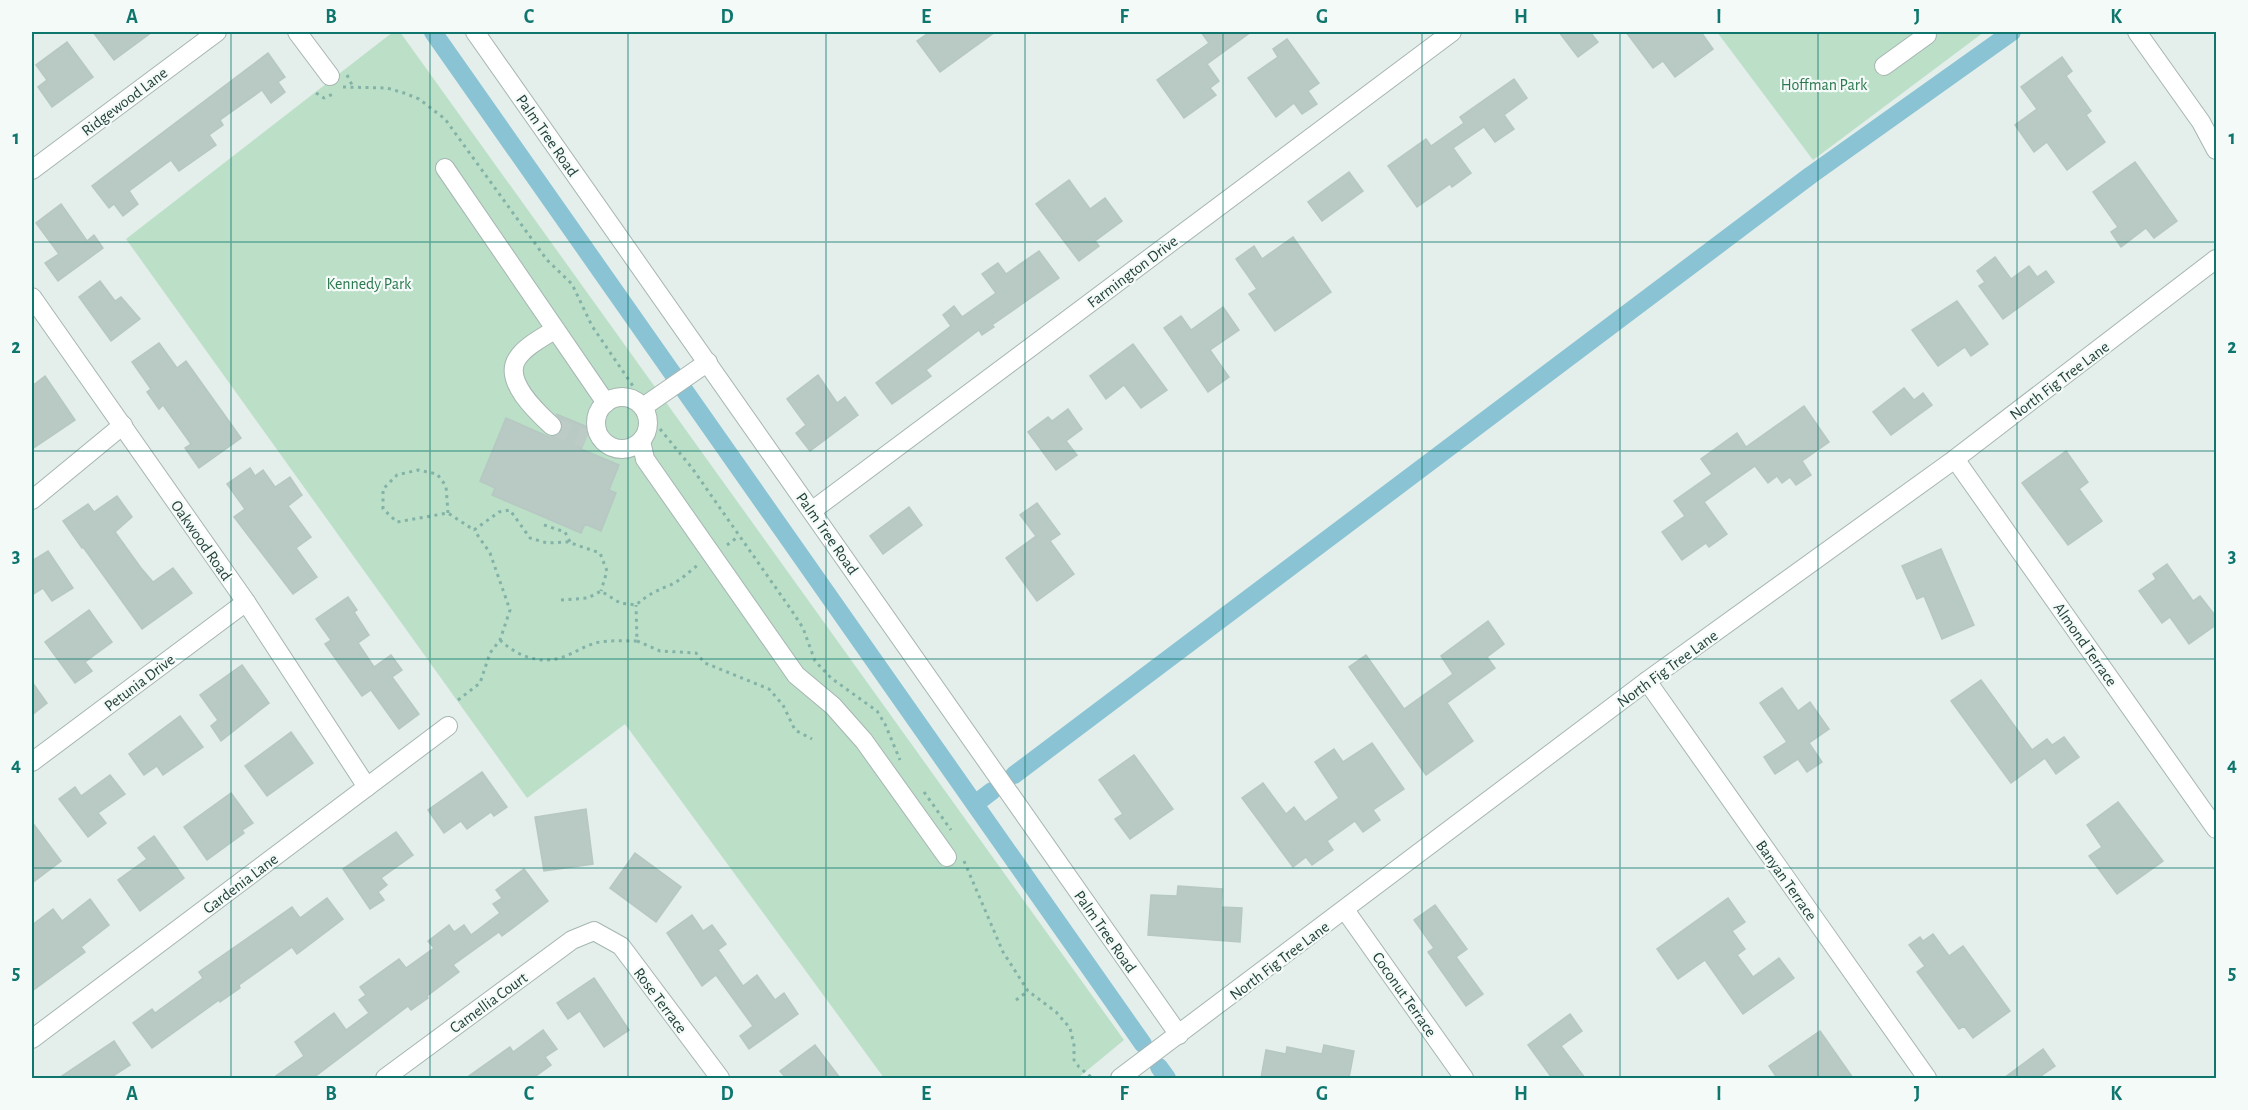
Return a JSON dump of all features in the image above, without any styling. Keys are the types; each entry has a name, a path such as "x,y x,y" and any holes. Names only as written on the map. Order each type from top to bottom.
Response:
{"street":[{"name":"Ridgewood Lane","path":"32,170 217,32"},
{"path":"297,32 335,81"},
{"name":"Palm Tree Road","path":"475,32 703,366 813,510 1179,1035"},
{"name":"Farmington Drive","path":"813,510 1452,32"},
{"path":"2137,32 2201,122 2217,150"},
{"path":"1884,66 1928,33"},
{"path":"445,168 606,403"},
{"name":"North Fig Tree Lane","path":"1120,1078 1647,681 1955,459 2217,259"},
{"name":"Oakwood Road","path":"32,297 246,602 367,787"},
{"path":"552,426 532,408 518,386 514,366 525,350 554,330"},
{"path":"647,405 703,366"},
{"path":"621,397 647,405 648,428 641,441 626,449 594,440 601,409 606,403 621,397"},
{"path":"32,500 123,425"},
{"path":"641,441 645,459 796,675 833,706 864,741 947,857"},
{"name":"Almond Terrace","path":"1955,459 2217,829"},
{"name":"Petunia Drive","path":"32,762 246,602"},
{"name":"Banyan Terrace","path":"1647,681 1927,1078"},
{"name":"Gardenia Lane","path":"32,1039 448,726"},
{"name":"Coconut Terrace","path":"1345,910 1464,1078"},
{"name":"Camellia Court","path":"385,1078 572,940 594,931"},
{"name":"Rose Terrace","path":"594,931 621,946 720,1078"}],"path":[{"path":"335,81 387,88 404,93 419,99 444,118 547,260 572,284 592,326 635,389"},
{"path":"448,513 446,486 436,474 418,470 397,475 383,489 384,509 397,522 448,513 474,530 490,553 510,610 500,640 490,653 480,683 458,700"},
{"path":"474,530 499,512 510,510 530,538 547,543 570,543 600,553 607,571 601,591 588,598 561,600"},
{"path":"544,525 565,532 570,543"},
{"path":"601,591 620,603 636,605 648,594 668,586 705,560"},
{"path":"636,605 638,641"},
{"path":"500,640 513,651 532,658 556,659 601,641 638,641 660,651 696,653 705,663 769,689 783,705 795,730 812,739"},
{"path":"1016,1000 1028,991"},
{"path":"1084,1078 1086,1073"}],"green space":[{"name":"Kennedy Park","path":"393,32 400,32 1124,1040 1078,1078 884,1078 625,724 527,798 126,239"},
{"name":"Hoffman Park","path":"1717,32 1984,32 1813,160"}],"building":[{"path":"93,32 152,32 114,60"},
{"path":"930,32 995,32 940,72 917,41"},
{"path":"1201,32 1251,32 1207,64 1219,81 1210,88 1216,95 1184,118 1157,80 1209,43"},
{"path":"1559,32 1590,32 1598,42 1578,57"},
{"path":"1626,32 1701,32 1713,49 1675,77 1663,61 1653,68"},
{"path":"1287,39 1319,83 1308,91 1317,104 1302,114 1294,103 1276,117 1248,78 1278,57 1273,49"},
{"path":"67,42 93,77 52,107 38,87 47,80 36,65"},
{"path":"268,53 285,77 278,82 285,92 271,103 262,90 220,120 223,125 209,135 216,145 179,171 171,160 129,191 138,204 123,216 114,204 109,208 92,186"},
{"path":"2062,57 2072,71 2066,76 2091,111 2086,115 2105,142 2067,170 2047,142 2034,152 2015,125 2037,109 2021,87"},
{"path":"1514,79 1527,98 1504,115 1514,129 1495,142 1484,127 1453,148 1471,173 1452,187 1450,184 1417,207 1388,166 1426,139 1431,146 1464,123 1460,117"},
{"path":"2135,162 2177,221 2154,238 2146,228 2121,247 2111,232 2118,227 2093,192"},
{"path":"1349,172 1363,191 1322,221 1308,202"},
{"path":"1069,180 1090,209 1105,198 1122,221 1095,241 1099,246 1079,261 1036,204"},
{"path":"61,204 87,241 94,235 103,248 58,281 45,263 59,254 36,223"},
{"path":"1293,237 1331,292 1275,331 1249,294 1257,289 1236,259 1254,246 1262,259"},
{"path":"1039,251 1059,278 992,325 994,327 982,335 979,330 926,370 931,376 892,404 876,383 951,326 943,315 954,306 962,317 996,293 982,274 998,263 1006,274"},
{"path":"1995,257 2011,279 2029,266 2037,277 2046,271 2054,282 2003,319 1979,286 1985,282 1977,271"},
{"path":"100,281 115,301 121,297 140,319 111,341 79,297"},
{"path":"1957,301 1988,344 1971,356 1965,347 1938,366 1912,330"},
{"path":"1223,307 1239,330 1210,350 1229,377 1208,392 1164,328 1181,316 1191,330"},
{"path":"159,343 177,368 186,361 241,438 199,468 185,448 191,444 163,405 159,409 147,392 151,389 132,362"},
{"path":"1133,344 1167,390 1141,408 1124,385 1106,399 1090,376"},
{"path":"818,375 837,403 845,397 858,415 810,451 796,433 806,425 787,399"},
{"path":"45,376 75,420 32,449 32,386"},
{"path":"1904,388 1914,400 1923,393 1932,405 1891,435 1873,412"},
{"path":"1804,406 1829,442 1802,461 1811,475 1796,485 1790,477 1782,483 1777,476 1768,483 1755,466 1704,502 1727,534 1709,547 1706,543 1682,560 1662,532 1685,516 1674,501 1712,474 1701,459 1737,433 1746,447"},
{"path":"1068,409 1082,429 1066,441 1077,455 1056,470 1028,432 1048,417 1052,421"},
{"path":"556,414 590,428 581,449 619,465 609,490 616,493 601,531 585,524 581,533 492,495 495,488 480,481 506,418 549,437 555,437 561,433 563,428 563,422"},
{"path":"2066,451 2088,482 2079,489 2102,521 2068,545 2022,483"},
{"path":"250,468 255,476 263,470 275,487 290,477 302,495 288,506 311,537 296,548 317,577 293,594 234,517 245,509 227,484"},
{"path":"117,496 132,517 115,532 141,568 153,582 173,568 192,593 142,629 63,521 88,504 94,512"},
{"path":"1037,503 1060,534 1050,541 1074,574 1037,601 1006,558 1036,536 1020,515"},
{"path":"909,507 922,525 883,554 870,536"},
{"path":"1941,549 1974,625 1942,639 1924,596 1917,599 1902,566"},
{"path":"48,551 73,588 52,601 43,588 32,595 32,561"},
{"path":"2167,564 2193,601 2200,596 2217,618 2217,624 2189,644 2170,617 2162,623 2139,591 2156,579 2153,574"},
{"path":"348,597 357,610 354,612 369,635 358,643 374,667 391,655 402,670 392,677 419,714 399,729 371,690 362,696 325,644 331,640 316,619"},
{"path":"89,610 112,642 85,662 92,671 75,683 45,642"},
{"path":"1488,621 1504,644 1487,657 1495,668 1447,703 1473,741 1426,775 1349,667 1366,655 1404,709 1453,674 1441,656"},
{"path":"242,665 269,703 221,741 211,726 218,720 200,695"},
{"path":"1981,680 2032,750 2047,739 2052,745 2064,737 2079,757 2056,774 2045,758 2011,783 1951,701"},
{"path":"32,682 47,703 32,715"},
{"path":"1782,688 1798,711 1810,702 1829,729 1809,743 1822,762 1807,772 1798,759 1775,774 1764,757 1787,742 1760,703"},
{"path":"180,716 203,747 163,775 157,766 144,775 129,754"},
{"path":"291,732 313,763 267,796 245,766"},
{"path":"1372,743 1404,789 1373,810 1380,820 1363,832 1355,821 1327,841 1333,850 1312,865 1306,857 1293,867 1242,798 1263,783 1286,814 1294,807 1305,822 1339,798 1315,762 1334,749 1343,762"},
{"path":"1134,755 1173,809 1130,839 1115,819 1123,814 1099,780"},
{"path":"482,772 507,807 494,816 491,812 467,829 461,821 444,833 428,810"},
{"path":"110,775 125,794 98,813 106,823 88,837 59,799 75,787 81,796"},
{"path":"231,793 253,823 242,830 244,833 207,860 184,827"},
{"path":"2118,802 2163,861 2117,894 2089,856 2102,847 2087,825"},
{"path":"586,809 593,864 544,871 535,817"},
{"path":"32,822 61,861 32,883"},
{"path":"396,832 413,855 381,878 387,885 378,892 384,900 370,909 343,869"},
{"path":"154,836 184,878 140,911 118,880 147,859 138,848"},
{"path":"635,853 681,887 656,922 610,888"},
{"path":"524,869 548,901 502,936 499,932 453,965 459,972 427,996 428,998 411,1010 408,1006 313,1078 273,1078 304,1056 295,1042 334,1013 346,1030 369,1013 359,1000 366,995 360,987 399,959 406,968 434,948 428,941 449,925 454,932 464,925 471,935 500,913 493,904 502,898 496,890"},
{"path":"1178,886 1222,889 1221,907 1242,908 1240,942 1148,935 1151,895 1177,896"},
{"path":"327,898 343,919 297,954 292,947 239,985 240,988 220,1002 219,1000 152,1048 133,1023 152,1009 155,1013 203,978 199,972 292,907 300,918"},
{"path":"1728,898 1745,922 1732,931 1745,949 1737,955 1753,977 1779,958 1794,978 1743,1014 1705,960 1678,979 1657,949"},
{"path":"90,899 109,925 81,947 85,952 32,991 32,925 53,909 62,921"},
{"path":"1435,905 1467,949 1456,957 1483,994 1466,1006 1428,952 1434,948 1414,920"},
{"path":"692,915 703,931 712,925 726,944 718,950 743,986 757,975 775,1000 784,993 798,1014 749,1049 740,1036 753,1026 716,975 702,986 667,933"},
{"path":"1933,934 1949,956 1963,946 2010,1011 1973,1038 1964,1026 1959,1029 1917,972 1925,966 1909,945 1920,937 1923,941"},
{"path":"594,978 629,1030 604,1047 580,1011 568,1019 557,1003"},
{"path":"1570,1014 1582,1031 1561,1046 1585,1078 1552,1078 1528,1045"},
{"path":"543,1030 557,1049 545,1057 551,1065 533,1078 466,1078 510,1047 513,1052"},
{"path":"1820,1031 1853,1078 1777,1078 1769,1066"},
{"path":"114,1041 130,1065 110,1078 59,1078"},
{"path":"815,1045 840,1078 786,1078 780,1071"},
{"path":"1324,1045 1354,1051 1349,1078 1261,1078 1266,1050 1286,1054 1287,1047 1322,1054"},
{"path":"2043,1049 2055,1066 2038,1078 2004,1078"}],"waterway":[{"path":"433,32 1143,1044"},
{"path":"1014,775 1811,175 2012,32"},
{"path":"975,804 992,791"},
{"path":"1159,1067 1167,1078"}],"tunnel":[{"path":"552,426 586,439"}]}
